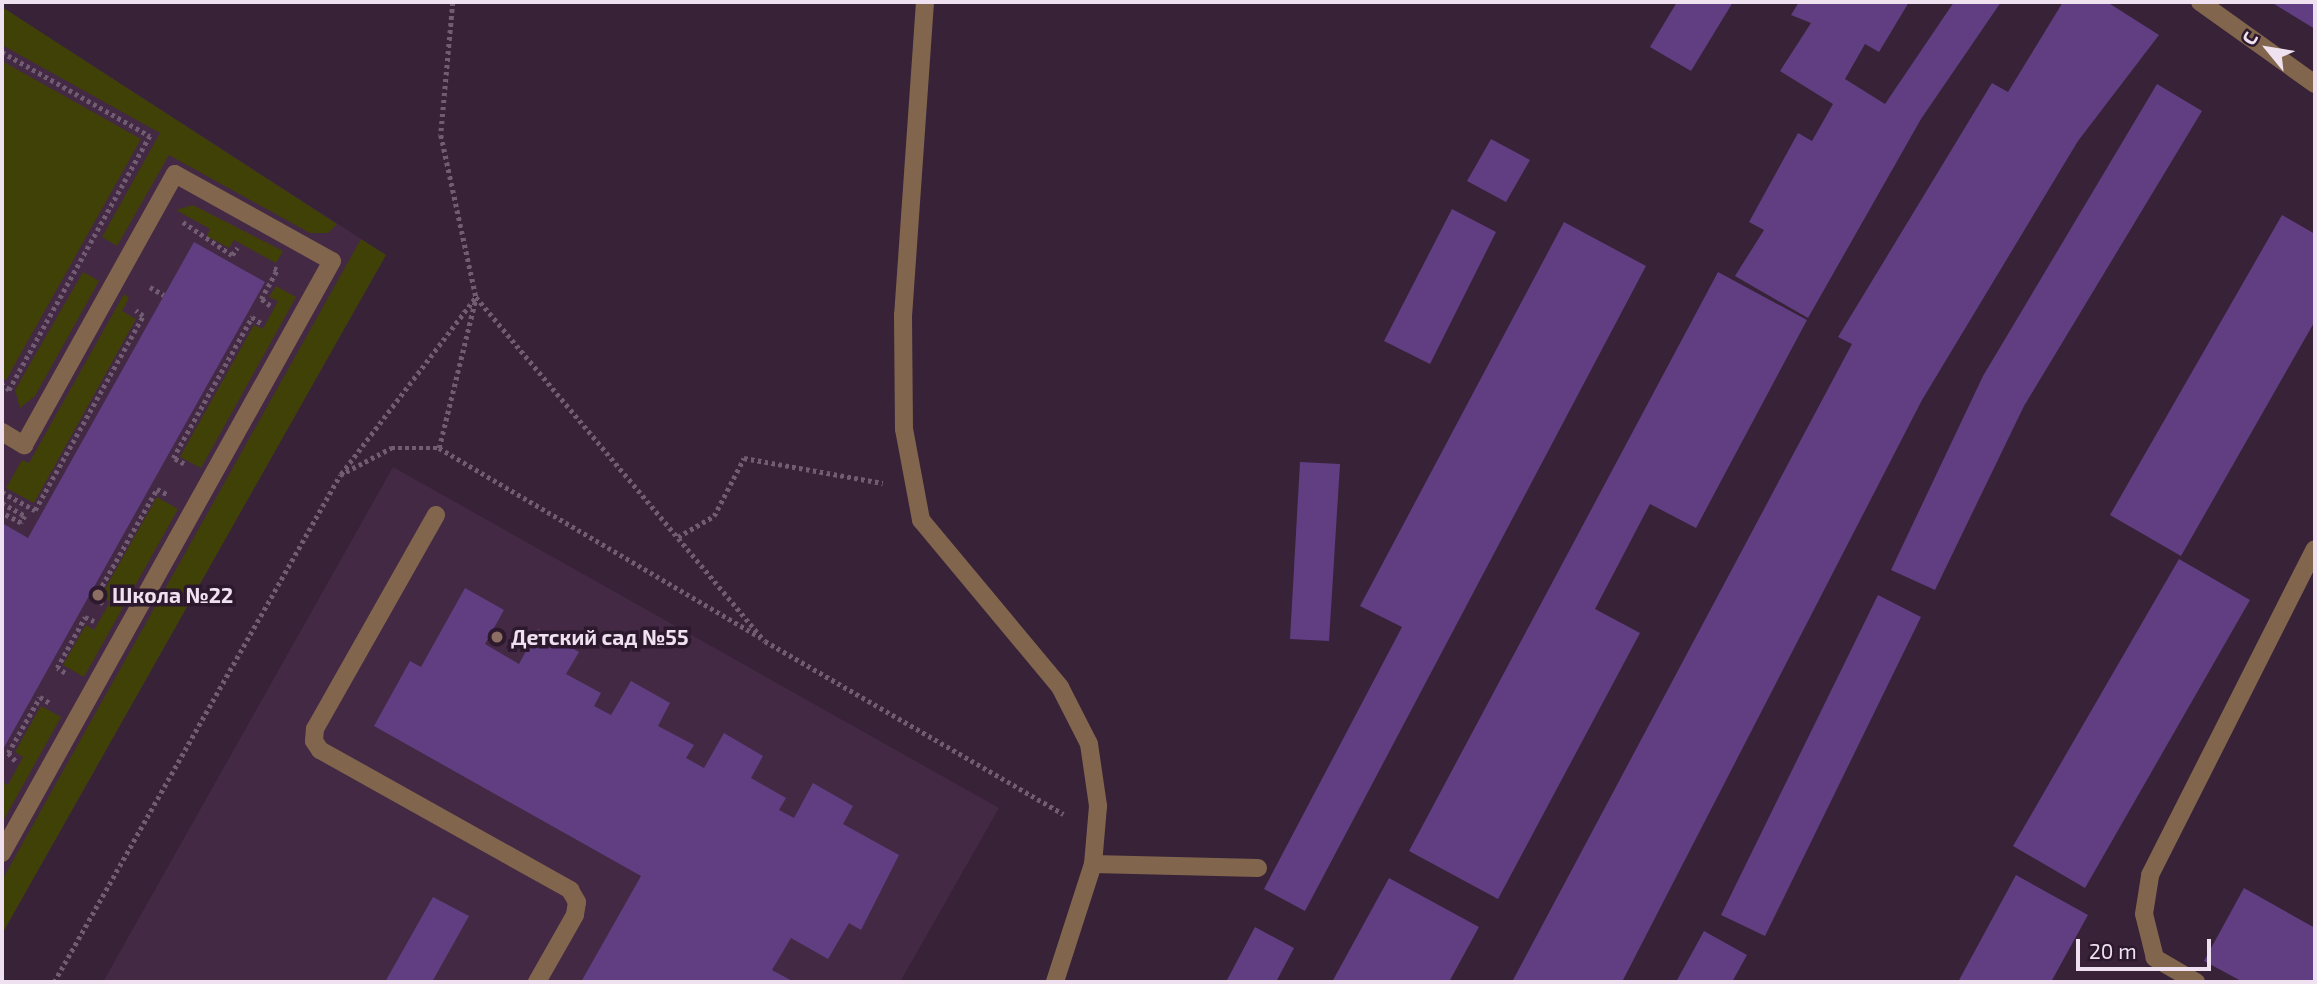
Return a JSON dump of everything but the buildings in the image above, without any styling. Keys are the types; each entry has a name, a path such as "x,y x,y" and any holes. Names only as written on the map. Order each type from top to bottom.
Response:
{"lane":[{"path":"925,2 903,315 904,429 921,520 1060,687 1089,744 1098,806 1093,864 1055,982"},
{"path":"2200,2 2315,84"},
{"path":"2,432 24,444 174,174 332,261 2,853"},
{"path":"436,515 315,729 314,741 320,750 570,890 577,902 575,915 537,982"},
{"path":"2196,982 2155,958 2144,914 2150,875 2315,549"},
{"path":"1093,864 1258,868"}],"path":[{"path":"439,448 476,297 441,135 453,2"},
{"path":"2,52 150,136 9,390 2,385"},
{"path":"173,215 232,255 235,247 246,253"},
{"path":"183,477 189,467 173,458 252,317 261,323 271,304 261,299 277,270 266,264"},
{"path":"340,475 476,297"},
{"path":"476,297 765,641 1096,832"},
{"path":"2,493 35,510 143,316 130,308"},
{"path":"678,537 714,516 744,458 915,488"},
{"path":"73,677 57,668 85,617 93,622 104,603 95,598 157,489 172,498 178,488"},
{"path":"2,503 25,516 21,523 2,513"},
{"path":"11,768 16,758 8,754 40,697 57,707"}],"shaded area":[{"name":"Школа №22","path":"2,7 386,255 2,934"},
{"path":"2,7 337,224 328,233 310,233 169,155 117,246 102,237 160,133 2,45"},
{"path":"2,61 141,139 6,380 2,378"},
{"path":"193,205 283,251 276,263 234,240 229,248 207,236 210,229 176,210"},
{"path":"361,239 386,255 2,934 2,880"},
{"path":"83,272 99,281 35,396 20,408 15,390"},
{"path":"276,286 296,297 201,468 180,457 254,325 263,329 278,301 269,297"},
{"path":"124,294 129,298 122,311 136,319 34,503 6,488 22,460 29,463"},
{"name":"Детский сад №55","path":"393,467 999,808 900,982 103,982"},
{"path":"157,497 178,509 84,677 63,665 86,625 94,630 110,602 101,596"},
{"path":"41,706 61,717 2,823 2,782 8,785 23,757 15,752"}],"place":[{"name":"Школа №22","path":"98,595"},
{"name":"Детский сад №55","path":"497,637"}]}
